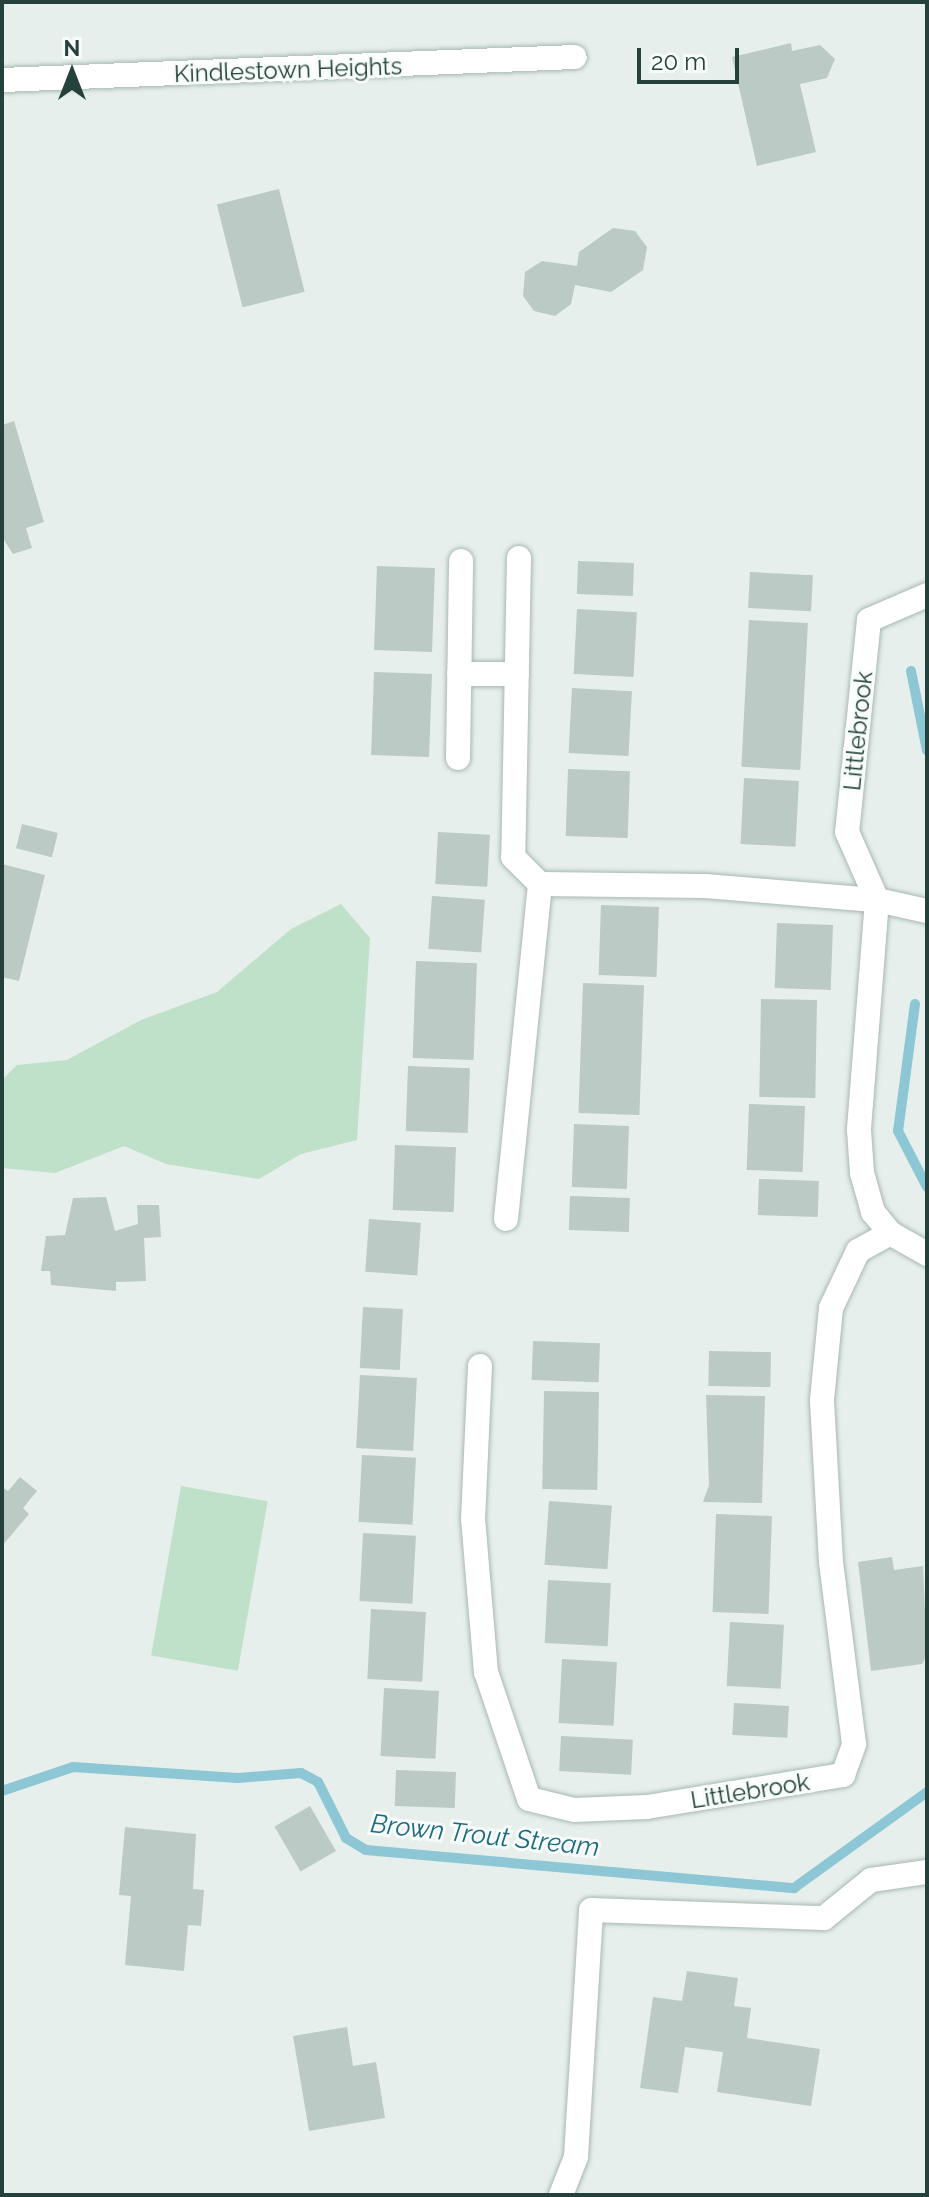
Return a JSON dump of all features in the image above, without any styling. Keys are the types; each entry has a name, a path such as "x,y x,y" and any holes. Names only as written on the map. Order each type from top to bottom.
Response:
{"street":[{"name":"Kindlestown Heights","path":"2,80 575,57"},
{"path":"519,558 513,857 540,884 705,886 877,900 927,911"},
{"path":"458,758 461,561"},
{"name":"Littlebrook","path":"480,1366 473,1518 486,1672 529,1799 574,1810 647,1807 843,1775 854,1744 831,1562 822,1400 831,1308 858,1251 890,1233 873,1212 859,1130 877,900 847,832 869,620 927,595"},
{"path":"459,674 517,674"},
{"path":"506,1219 540,884"},
{"path":"890,1233 927,1254"},
{"path":"561,2195 576,2157 591,1910 824,1918 871,1880 927,1872"}],"green space":[{"path":"341,904 370,938 357,1140 301,1154 259,1179 166,1164 124,1146 55,1173 2,1168 2,1080 17,1065 67,1060 141,1020 217,992 291,929"},
{"path":"181,1486 268,1501 238,1671 151,1655"}],"building":[{"path":"791,43 792,51 820,45 835,59 827,78 800,84 816,152 757,166 732,57"},
{"path":"279,189 305,292 243,307 217,204"},
{"path":"613,228 635,231 647,247 643,270 611,292 575,285 571,304 555,316 534,311 523,296 525,272 542,261 577,266 579,252"},
{"path":"14,421 44,522 26,528 32,548 13,554 2,537 2,425"},
{"path":"578,561 634,563 633,596 577,594"},
{"path":"377,566 435,568 432,652 374,650"},
{"path":"750,572 813,575 811,611 748,608"},
{"path":"577,609 637,612 634,677 574,674"},
{"path":"749,620 808,623 800,770 741,767"},
{"path":"374,672 432,674 429,757 371,755"},
{"path":"572,688 632,691 629,756 569,753"},
{"path":"568,769 630,771 628,838 566,836"},
{"path":"744,778 799,781 795,847 741,844"},
{"path":"22,824 58,833 52,857 16,848"},
{"path":"438,832 490,835 487,887 435,884"},
{"path":"2,864 45,875 19,981 2,977"},
{"path":"432,896 485,900 481,953 428,949"},
{"path":"601,905 659,907 657,977 599,975"},
{"path":"777,923 833,925 831,990 775,988"},
{"path":"416,961 477,963 474,1060 413,1058"},
{"path":"583,983 644,985 639,1115 578,1113"},
{"path":"761,999 817,1000 815,1098 759,1097"},
{"path":"408,1066 470,1068 468,1133 406,1131"},
{"path":"749,1104 805,1106 803,1172 747,1170"},
{"path":"574,1124 629,1126 627,1189 572,1187"},
{"path":"395,1145 456,1147 454,1212 393,1210"},
{"path":"759,1179 819,1181 818,1217 758,1215"},
{"path":"570,1196 630,1198 629,1232 569,1230"},
{"path":"106,1197 115,1231 138,1224 137,1205 159,1205 161,1237 144,1238 146,1281 116,1282 116,1291 51,1285 50,1271 41,1271 46,1236 65,1235 73,1198"},
{"path":"369,1219 421,1223 417,1275 365,1272"},
{"path":"363,1307 403,1309 400,1370 360,1368"},
{"path":"533,1341 600,1343 599,1382 532,1380"},
{"path":"709,1351 771,1352 770,1387 708,1386"},
{"path":"360,1375 417,1378 413,1451 356,1448"},
{"path":"544,1391 599,1392 597,1490 542,1489"},
{"path":"706,1395 765,1396 762,1503 703,1502 709,1485"},
{"path":"362,1455 416,1458 412,1525 358,1522"},
{"path":"20,1477 37,1491 23,1508 29,1514 2,1546 2,1487 8,1491"},
{"path":"549,1501 612,1505 607,1569 545,1565"},
{"path":"716,1514 772,1516 769,1614 713,1612"},
{"path":"363,1533 416,1536 412,1604 359,1601"},
{"path":"892,1557 894,1570 923,1566 927,1655 922,1664 871,1671 858,1562"},
{"path":"548,1580 611,1583 608,1646 545,1643"},
{"path":"371,1609 426,1612 422,1682 367,1679"},
{"path":"730,1622 784,1625 781,1689 727,1686"},
{"path":"562,1659 617,1662 614,1726 559,1723"},
{"path":"384,1688 439,1691 435,1759 380,1756"},
{"path":"734,1703 789,1706 787,1738 732,1735"},
{"path":"561,1736 633,1740 631,1775 559,1771"},
{"path":"396,1770 456,1772 455,1808 395,1806"},
{"path":"310,1806 336,1851 300,1872 274,1826"},
{"path":"125,1827 196,1834 193,1889 204,1890 201,1926 188,1925 184,1971 125,1965 131,1896 119,1895"},
{"path":"687,1971 738,1978 734,2006 751,2008 747,2038 820,2049 811,2106 717,2092 723,2052 685,2047 678,2093 640,2088 653,1997 682,2001"},
{"path":"347,2027 353,2066 376,2062 385,2118 309,2131 293,2036"}],"waterway":[{"path":"911,671 927,750"},
{"path":"915,1004 898,1131 927,1187"},
{"name":"Brown Trout Stream","path":"2,1791 73,1767 238,1778 301,1773 318,1782 346,1838 366,1850 794,1888 927,1792"}]}
